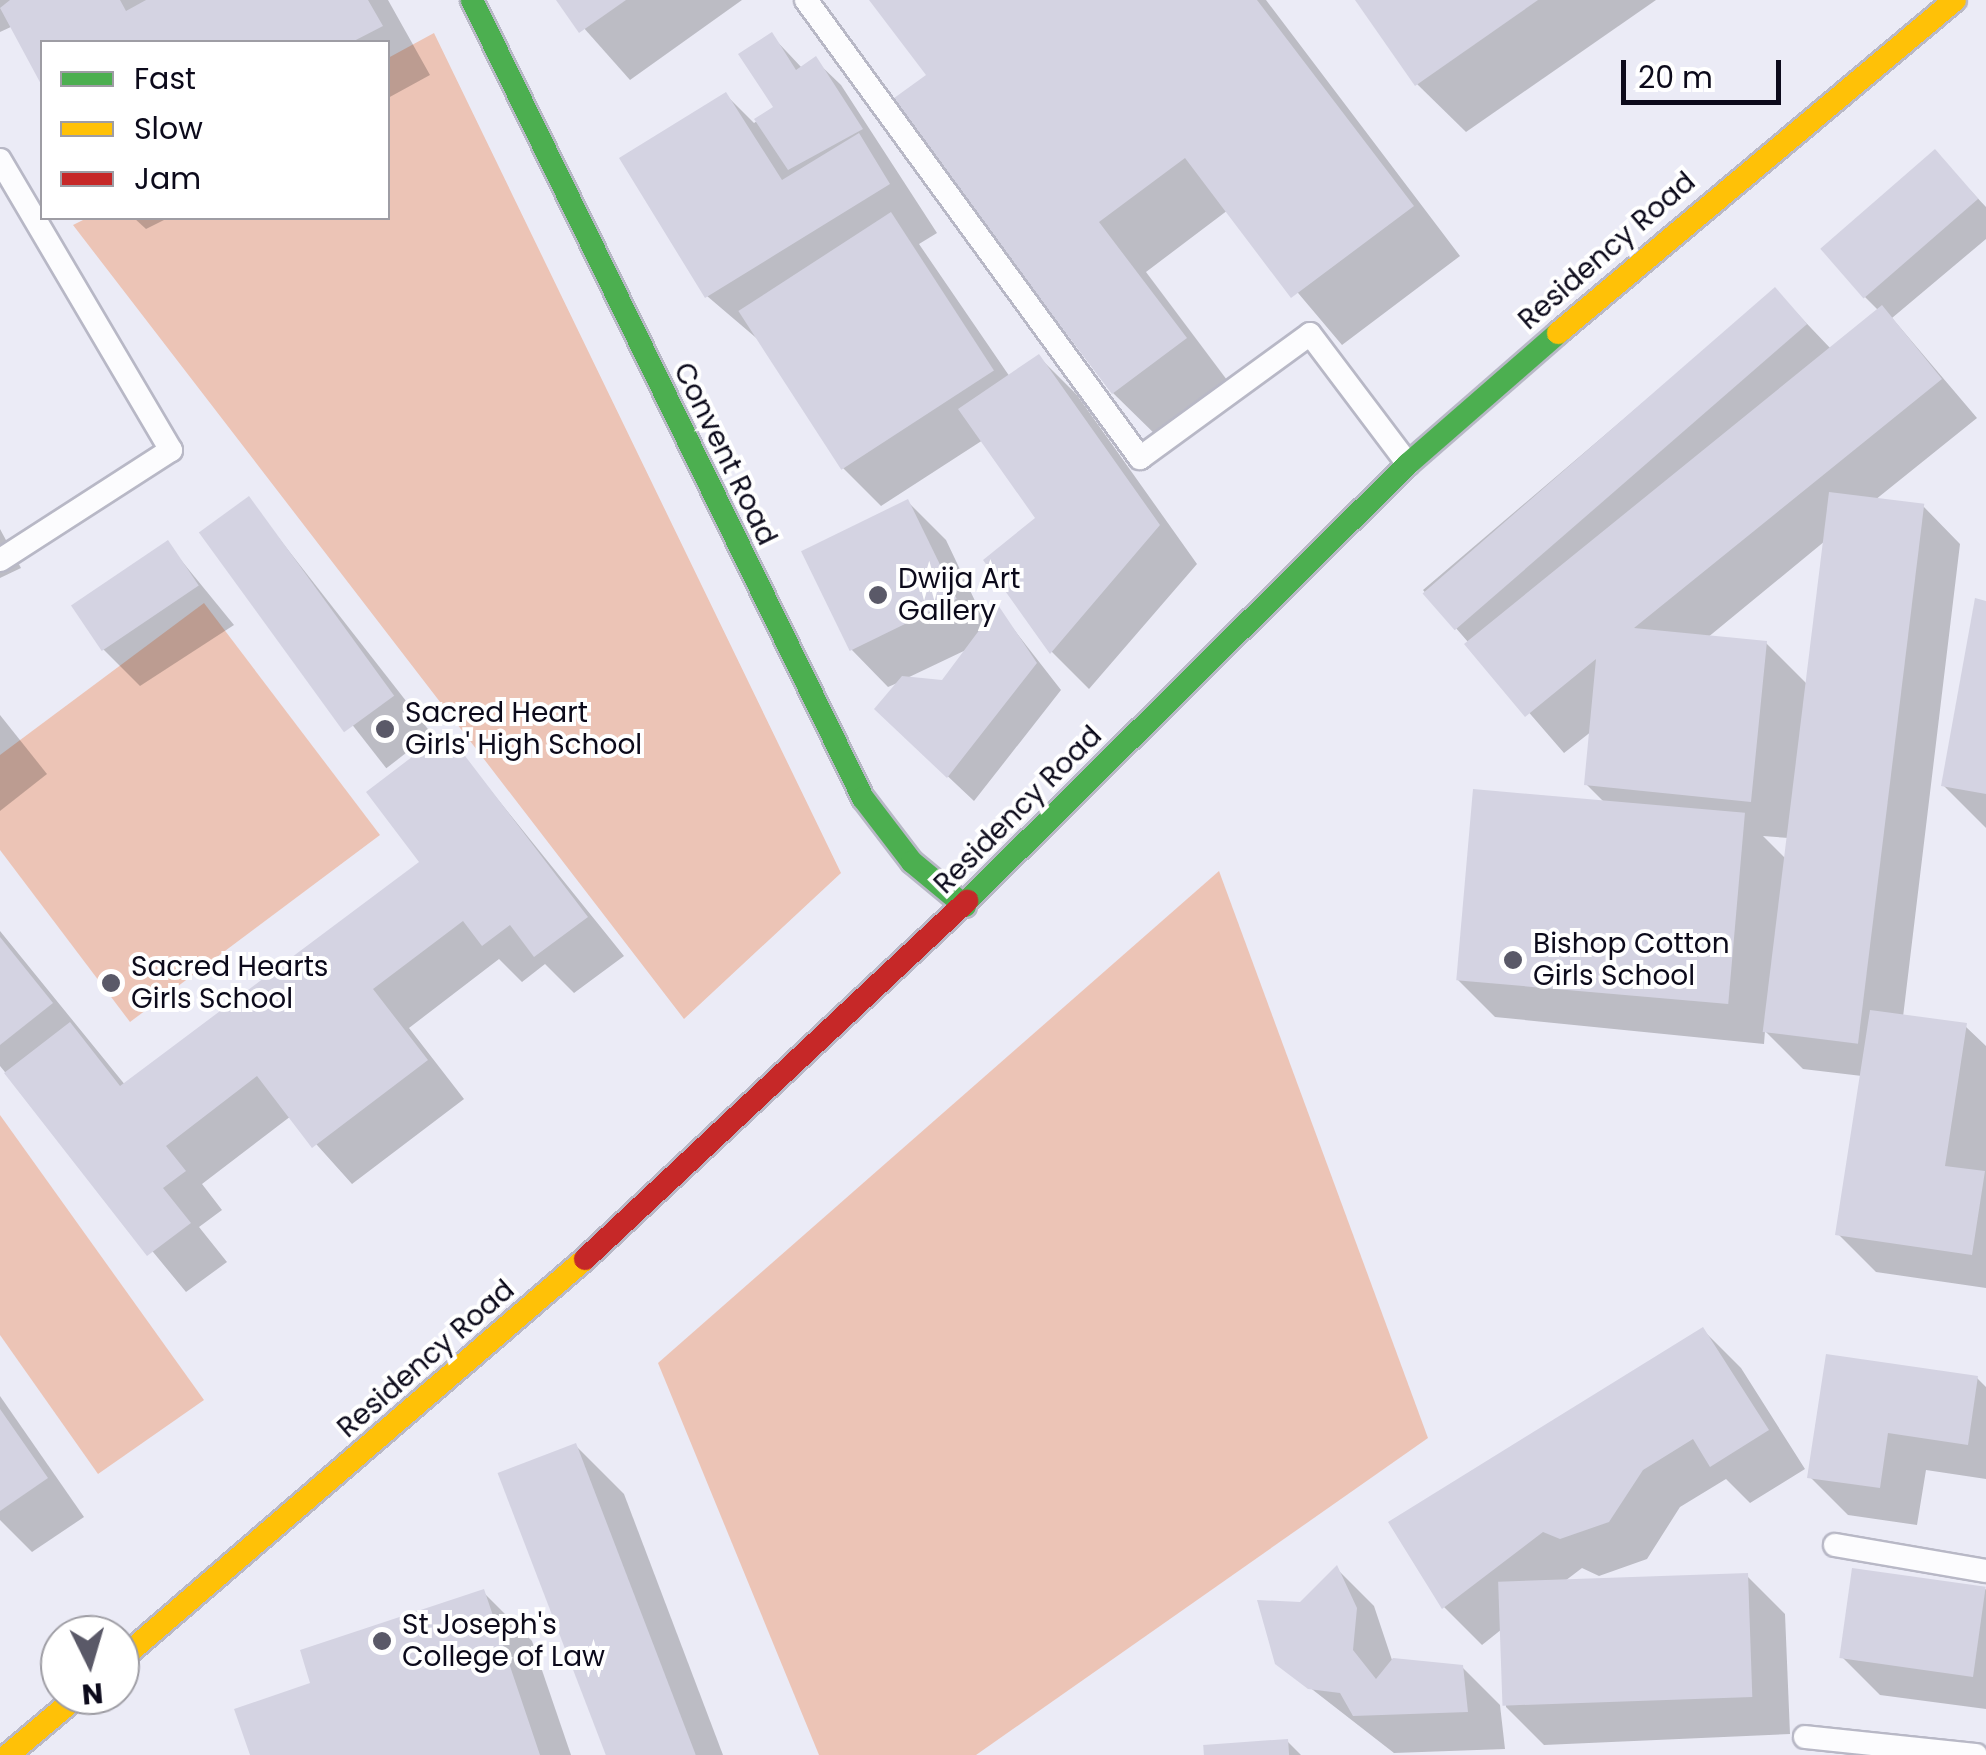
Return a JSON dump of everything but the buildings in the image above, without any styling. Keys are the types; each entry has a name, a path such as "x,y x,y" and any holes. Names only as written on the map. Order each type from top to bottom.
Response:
{"main road":[{"name":"Convent Road","path":"472,0 863,798 912,862 965,906"},
{"name":"Residency Road","path":"140,1643 494,1342 965,906 1408,464 1796,126 1955,0"},
{"path":"8,1755 55,1715"}],"lane":[{"path":"809,1 1140,458 1310,334 1408,464"},
{"path":"0,160 171,450 0,560"},
{"path":"1835,1546 1986,1570"},
{"path":"1805,1737 1976,1755"}],"shaded area":[{"path":"434,33 841,873 684,1019 73,225 83,220 390,220 390,57"},
{"path":"204,603 380,835 130,1022 0,850 0,755"},
{"path":"1219,871 1428,1438 976,1755 819,1755 658,1363"},
{"path":"0,1115 204,1400 98,1474 0,1335"}],"traffic: fast":[{"path":"472,0 863,798 912,862 965,906"},
{"path":"967,901 1408,464 1558,333"}],"traffic: slow":[{"path":"1558,333 1955,0"},
{"path":"140,1643 585,1259"},
{"path":"8,1755 55,1715"}],"traffic: jam":[{"path":"585,1259 967,901"}],"place":[{"name":"Dwija Art Gallery","path":"878,595"},
{"name":"Sacred Heart Girls' High School","path":"385,729"},
{"name":"Bishop Cotton Girls School","path":"1513,960"},
{"name":"Sacred Hearts Girls School","path":"111,983"},
{"name":"St Joseph's College of Law","path":"382,1641"}]}
